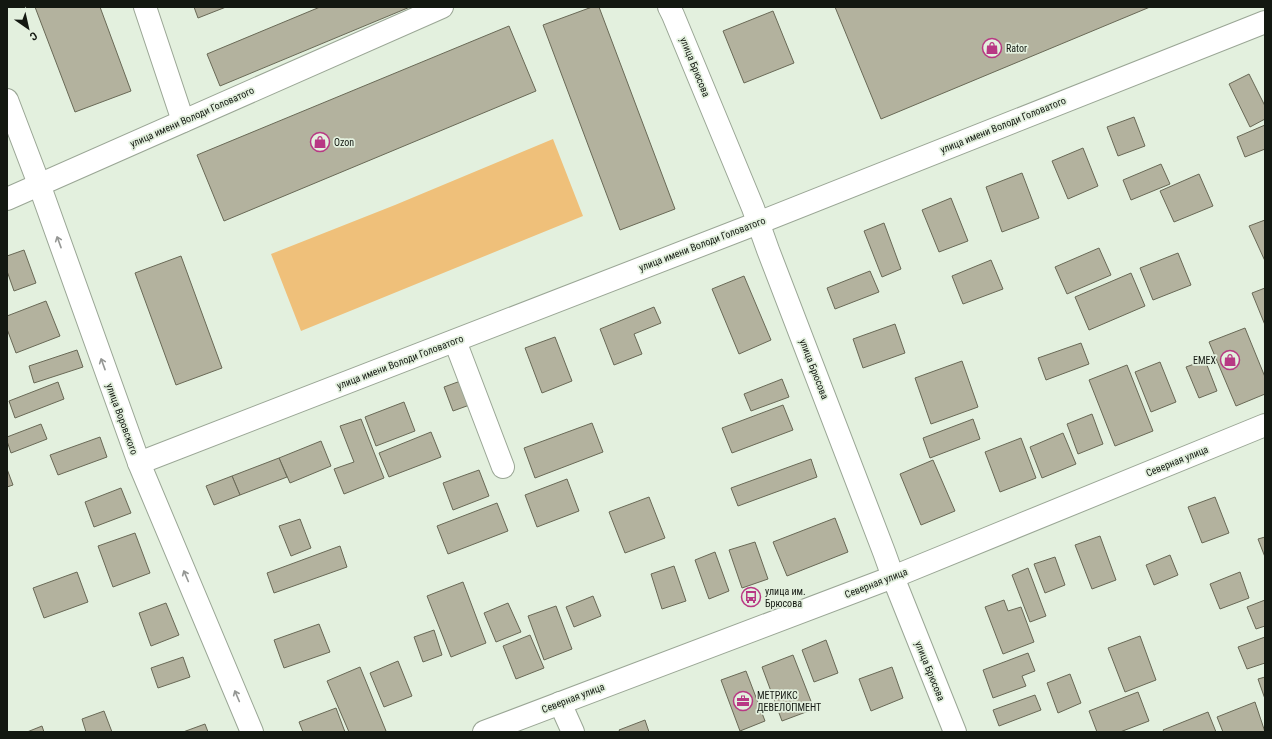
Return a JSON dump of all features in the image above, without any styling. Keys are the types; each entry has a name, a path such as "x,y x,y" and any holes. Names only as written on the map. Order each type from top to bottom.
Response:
{"street":[{"path":"145,7 183,121"},
{"name":"улица имени Володи Головатого","path":"7,199 38,184 442,7"},
{"name":"улица Брюсова","path":"669,7 705,91 758,223 893,577 955,732"},
{"name":"улица имени Володи Головатого","path":"138,463 758,223 1265,22"},
{"name":"улица Воровского","path":"7,100 138,463 252,732"},
{"path":"455,341 503,467"},
{"name":"Северная улица","path":"484,732 893,577 1265,425"},
{"path":"560,703 573,732"}],"shaded area":[{"path":"553,139 583,216 301,331 271,254 395,205"}],"building":[{"path":"35,7 100,7 131,91 75,112"},
{"path":"194,7 226,7 198,18"},
{"path":"320,7 410,7 220,86 207,54"},
{"path":"592,7 599,7 675,209 620,230 543,25"},
{"path":"835,7 1150,7 881,119"},
{"path":"773,11 794,63 744,83 723,31"},
{"path":"509,26 536,91 224,221 197,155"},
{"path":"1249,74 1265,106 1265,119 1250,127 1229,84"},
{"path":"1134,117 1145,146 1118,156 1107,127"},
{"path":"1265,125 1265,149 1245,157 1237,137"},
{"path":"1083,148 1098,186 1068,199 1052,161"},
{"path":"1161,164 1170,184 1131,200 1123,180"},
{"path":"1022,173 1039,218 1002,232 986,187"},
{"path":"1199,174 1213,206 1174,222 1160,191"},
{"path":"951,198 968,241 939,252 922,210"},
{"path":"1265,220 1265,261 1249,226"},
{"path":"884,223 901,269 882,277 864,231"},
{"path":"1099,248 1111,275 1067,294 1055,267"},
{"path":"24,250 36,283 14,291 7,271 7,256"},
{"path":"1178,253 1191,285 1153,300 1140,268"},
{"path":"181,256 222,368 176,385 135,273"},
{"path":"991,260 1003,289 963,304 952,276"},
{"path":"870,271 879,292 835,309 827,288"},
{"path":"1131,273 1145,306 1089,330 1075,297"},
{"path":"744,276 771,340 739,354 712,289"},
{"path":"1265,288 1265,325 1252,293"},
{"path":"46,301 60,336 16,353 7,329 7,316"},
{"path":"654,307 661,323 634,334 642,354 614,365 600,329"},
{"path":"895,324 905,353 863,368 853,339"},
{"path":"1245,328 1265,377 1265,394 1236,406 1209,342"},
{"path":"555,337 572,381 542,393 525,348"},
{"path":"1081,343 1089,364 1046,380 1038,358"},
{"path":"77,350 83,367 34,383 29,366"},
{"path":"1205,360 1217,391 1199,398 1186,367"},
{"path":"962,361 978,407 931,424 915,378"},
{"path":"1160,362 1176,402 1151,412 1135,372"},
{"path":"1127,365 1153,431 1115,446 1089,380"},
{"path":"466,379 475,403 453,411 444,387"},
{"path":"782,379 789,397 751,411 744,394"},
{"path":"58,382 64,399 15,418 9,401"},
{"path":"404,402 415,431 376,446 365,417"},
{"path":"783,405 793,430 732,453 722,428"},
{"path":"1092,414 1103,444 1078,454 1067,424"},
{"path":"361,419 384,478 344,494 334,469 354,462 340,426"},
{"path":"973,419 980,439 930,458 923,438"},
{"path":"592,423 603,452 535,478 524,448"},
{"path":"41,424 47,439 11,453 7,437"},
{"path":"431,432 441,457 389,477 379,453"},
{"path":"1063,433 1076,464 1042,478 1030,447"},
{"path":"100,437 107,457 58,475 50,455"},
{"path":"1021,438 1036,478 1000,492 985,452"},
{"path":"321,441 331,466 290,483 279,458"},
{"path":"279,458 287,477 240,495 232,476"},
{"path":"811,459 817,477 738,506 731,488"},
{"path":"933,460 955,511 921,525 900,474"},
{"path":"7,469 13,485 7,487"},
{"path":"479,470 489,496 453,510 443,483"},
{"path":"232,476 240,495 214,505 206,486"},
{"path":"567,479 579,511 537,527 525,495"},
{"path":"121,488 131,513 94,527 85,502"},
{"path":"649,497 665,538 625,553 609,512"},
{"path":"1215,497 1229,533 1202,543 1188,507"},
{"path":"497,503 508,531 448,554 437,526"},
{"path":"835,518 848,552 787,576 773,542"},
{"path":"300,519 311,548 291,556 279,526"},
{"path":"135,533 150,573 113,587 98,546"},
{"path":"1100,536 1116,580 1092,589 1075,545"},
{"path":"1265,537 1265,557 1258,539"},
{"path":"755,542 768,579 742,588 729,550"},
{"path":"340,546 347,567 274,593 267,573"},
{"path":"715,552 729,591 709,599 695,560"},
{"path":"1170,555 1178,575 1154,585 1146,565"},
{"path":"1055,557 1065,585 1045,593 1034,564"},
{"path":"674,566 686,601 662,609 651,574"},
{"path":"1028,568 1046,616 1030,622 1012,575"},
{"path":"77,572 88,602 44,618 33,588"},
{"path":"1240,572 1249,598 1220,609 1210,584"},
{"path":"463,582 486,643 451,657 427,596"},
{"path":"593,596 601,616 574,627 566,607"},
{"path":"1004,600 1008,611 1021,607 1034,642 1003,654 985,607"},
{"path":"1265,600 1265,626 1256,629 1247,607"},
{"path":"166,603 179,635 151,646 139,613"},
{"path":"508,603 521,632 496,642 484,613"},
{"path":"556,606 572,649 544,660 528,616"},
{"path":"319,624 330,652 284,668 274,640"},
{"path":"434,630 442,655 423,662 414,637"},
{"path":"530,635 544,668 516,679 503,646"},
{"path":"1140,636 1156,680 1125,692 1108,648"},
{"path":"1265,637 1265,663 1247,669 1238,647"},
{"path":"826,640 838,673 814,682 802,650"},
{"path":"1028,653 1035,671 1022,676 1026,686 993,698 983,670"},
{"path":"793,655 814,709 782,721 762,667"},
{"path":"183,657 190,677 158,688 151,668"},
{"path":"398,661 412,696 384,707 370,673"},
{"path":"360,667 386,731 349,732 327,681"},
{"path":"892,667 903,698 871,711 859,679"},
{"name":"МЕТРИКС ДЕВЕЛОПМЕНТ","path":"746,671 765,721 740,731 721,680"},
{"path":"1070,674 1081,703 1058,713 1047,683"},
{"path":"1265,677 1265,699 1258,679"},
{"path":"1138,692 1149,721 1120,732 1097,732 1089,711"},
{"path":"1035,695 1041,710 999,726 993,710"},
{"path":"1255,702 1265,732 1223,732 1217,717"},
{"path":"336,708 345,732 303,732 299,722"},
{"path":"104,711 112,732 86,732 82,719"},
{"path":"1208,712 1216,732 1164,732 1163,730"},
{"path":"645,720 649,732 620,732 619,730"},
{"path":"205,724 208,732 183,732"},
{"path":"42,726 44,732 27,732"}],"place":[{"name":"Rator","path":"992,48"},
{"name":"Ozon","path":"320,142"},
{"name":"EMEX","path":"1230,360"},
{"name":"улица им. Брюсова","path":"751,597"},
{"name":"МЕТРИКС ДЕВЕЛОПМЕНТ","path":"743,701"}]}
